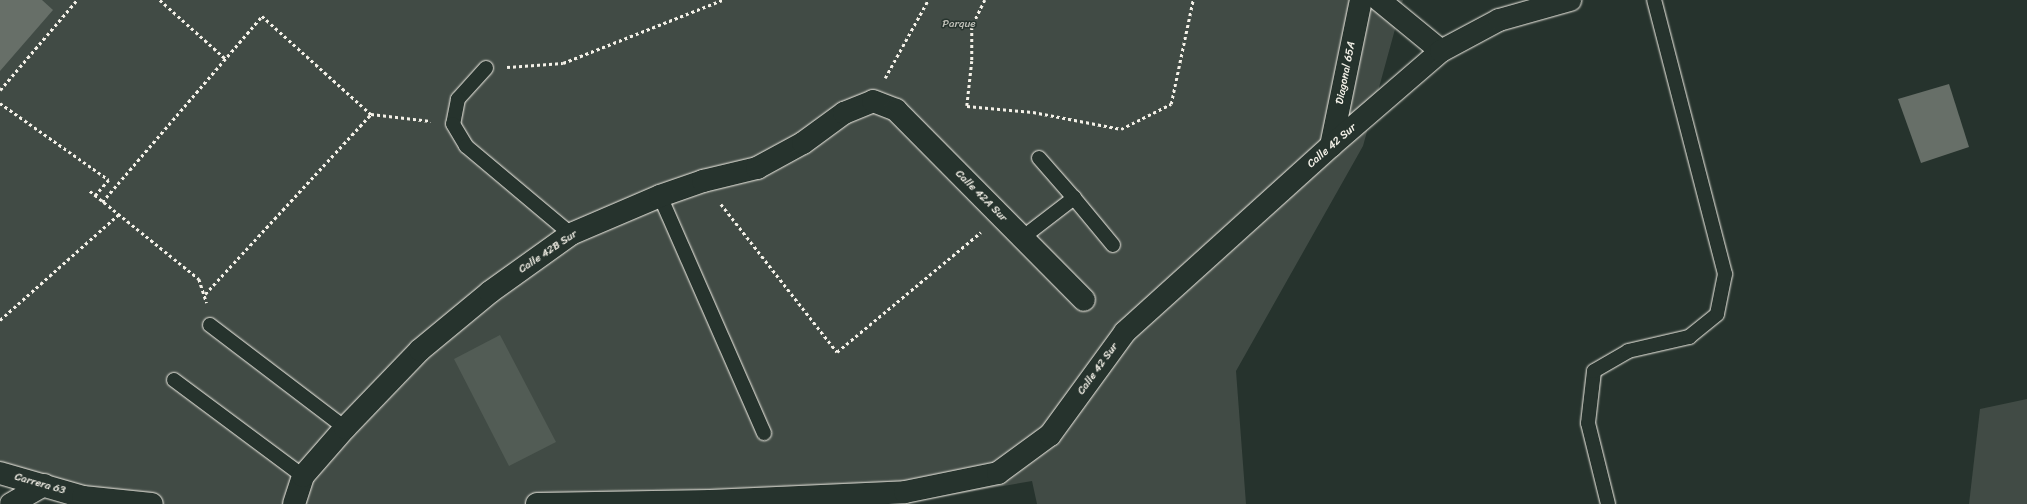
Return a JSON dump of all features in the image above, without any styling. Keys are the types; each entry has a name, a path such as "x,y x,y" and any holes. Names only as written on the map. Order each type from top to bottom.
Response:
{"street":[{"name":"Diagonal 65A","path":"1331,146 1361,0"},
{"path":"1379,0 1441,51"},
{"name":"Calle 42 Sur","path":"546,504 710,501 905,492 998,473 1050,435 1125,332 1331,146 1441,51 1499,20 1570,0"},
{"name":"Calle 42B Sur","path":"294,504 303,476 345,428 420,350 490,292 571,234 660,196 704,181 757,168 803,143 844,113 873,100"},
{"name":"Calle 42A Sur","path":"873,100 896,110 1084,300"},
{"name":"Carrera 63","path":"0,473 83,497 152,504"},
{"path":"11,504 44,485"}],"lane":[{"path":"1608,504 1588,423 1594,371 1628,351 1689,337 1717,314 1724,274 1654,0"},
{"path":"486,68 458,99 453,124 466,146 571,234"},
{"path":"1039,158 1113,246"},
{"path":"660,196 764,433"},
{"path":"1022,238 1074,198"},
{"path":"210,325 345,428"},
{"path":"174,380 303,476"}],"path":[{"path":"0,90 77,0"},
{"path":"160,0 226,59"},
{"path":"486,68 563,64 722,0"},
{"path":"873,100 928,0"},
{"path":"985,0 972,27 972,61 967,106 1033,112 1120,129 1171,104 1193,0"},
{"path":"102,202 262,16 371,114 453,124"},
{"path":"0,103 109,180 95,196"},
{"path":"205,294 371,114"},
{"path":"704,181 837,352 1001,216"},
{"path":"90,191 199,279 205,294 210,325"},
{"path":"0,320 118,215"}],"green space":[{"name":"Parque","path":"0,0 1403,0 1363,146 1236,371 1246,504 1037,504 1032,481 899,504 81,504 0,481"},
{"path":"2027,399 2027,504 1969,504 1980,409"}],"shaded area":[{"path":"0,0 42,0 53,10 0,71"},
{"path":"1949,84 1969,147 1921,163 1898,99"}],"building":[{"path":"500,335 556,442 509,466 454,359"}]}
